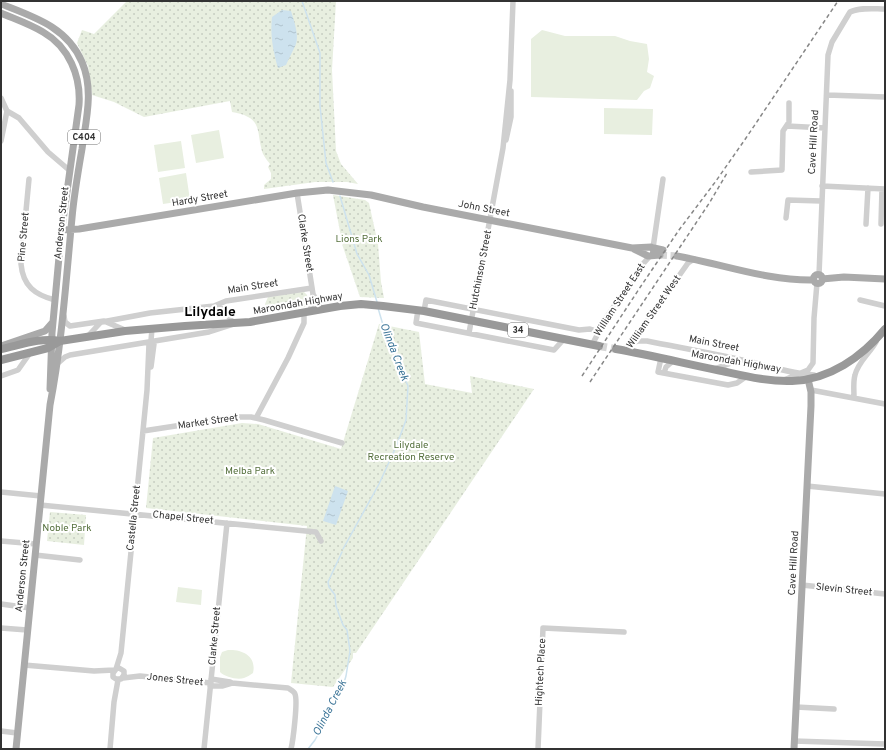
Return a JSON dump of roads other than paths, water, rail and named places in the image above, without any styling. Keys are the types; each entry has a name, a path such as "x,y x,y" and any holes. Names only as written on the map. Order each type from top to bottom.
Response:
{"highway":[{"name":"Maroondah Highway","path":"1,347 51,343 88,336 152,328 234,324 356,304 372,304 423,311"},
{"name":"34","path":"423,311 595,346"},
{"name":"Maroondah Highway","path":"616,349 747,376 792,381 808,379 832,371 851,361 883,332"},
{"name":"Maroondah Highway","path":"1,360 30,352 51,343"}],"main road":[{"name":"Anderson Street","path":"1,4 47,23 61,34 73,47 82,62 88,87 88,104 75,193 58,364 50,405"},
{"name":"Anderson Street","path":"1,14 44,32 63,48 72,63 79,89 79,105 61,230 51,343 50,405 16,749"},
{"path":"69,170 75,168 78,149 85,131"},
{"name":"John Street","path":"333,190 371,195 423,207 653,251"},
{"name":"Hardy Street","path":"61,230 71,230 297,193 333,190"},
{"path":"66,192 75,193"},
{"path":"679,255 722,267 789,279 844,277 885,279"},
{"path":"55,300 64,301"},
{"path":"1,347 45,331 50,327 53,319"},
{"name":"Cave Hill Road","path":"794,749 812,398 808,379"}],"street":[{"name":"Hutchinson Street","path":"469,333 491,220 503,148 509,131 509,117 512,101 510,80 513,1"},
{"name":"Cave Hill Road","path":"782,381 808,370 812,365 814,358 814,318 818,279 828,55 832,42 848,15 855,10 885,9"},
{"path":"827,94 885,97"},
{"path":"1,98 7,112 1,141"},
{"path":"751,172 782,170 783,131 788,122 789,103"},
{"path":"7,112 19,118 48,152 69,170"},
{"path":"787,126 825,128"},
{"name":"Pine Street","path":"29,179 21,264 23,276 25,282 32,289 55,300"},
{"name":"William Street East","path":"595,346 599,332 642,265 653,251 654,233 663,179"},
{"path":"822,186 884,189 881,224"},
{"path":"866,224 868,188"},
{"name":"Clarke Street","path":"297,193 313,291 322,310"},
{"path":"786,218 788,200 821,201"},
{"name":"William Street West","path":"679,255 682,272"},
{"name":"William Street West","path":"626,351 689,261 695,259"},
{"name":"Clarke Street","path":"256,418 288,358 304,323 313,291"},
{"name":"Main Street","path":"63,310 65,322 70,326 184,308 196,309 218,305 226,301 313,291"},
{"path":"564,339 554,350 416,323 423,311 426,300 579,330 590,329 599,332"},
{"path":"860,300 885,306"},
{"path":"58,364 65,357 70,355 209,332 234,324 224,310 218,305"},
{"path":"88,336 101,322 111,323 125,331"},
{"name":"Castella Street","path":"123,671 121,653 148,383 149,344 151,342 152,328"},
{"path":"854,397 854,382 856,373 883,332"},
{"name":"Main Street","path":"632,343 647,341 799,374"},
{"path":"1,376 18,370 30,352"},
{"path":"661,358 661,372"},
{"path":"714,369 740,360"},
{"path":"661,372 673,361"},
{"path":"661,372 728,385 737,384 747,376"},
{"path":"799,374 820,375"},
{"path":"811,390 885,404"},
{"name":"Market Street","path":"143,431 234,417 256,418 342,443"},
{"path":"807,486 885,494"},
{"path":"1,492 41,496"},
{"name":"Chapel Street","path":"40,506 227,522 316,532 321,541"},
{"name":"Clarke Street","path":"204,749 227,522"},
{"path":"1,541 36,544"},
{"path":"35,555 80,560"},
{"name":"Slevin Street","path":"802,586 885,594"},
{"path":"1,604 30,608"},
{"path":"1,628 27,630"},
{"name":"Hightech Place","path":"538,749 543,628 624,632"},
{"name":"Castella Street","path":"115,670 121,653"},
{"name":"Jones Street","path":"24,665 94,671 115,670"},
{"path":"119,668 123,671 124,675 118,678 113,673 119,668"},
{"name":"Jones Street","path":"94,671 118,678 140,676"},
{"name":"Jones Street","path":"123,671 140,676 211,683 222,686 232,683 288,688 294,691 296,696 291,748"},
{"path":"110,749 114,702 118,678"},
{"path":"796,707 834,709"},
{"path":"1,731 18,733"},
{"path":"794,740 885,744"}],"water":[{"path":"282,10 291,11 296,28 297,40 286,65 278,68 272,43 271,24 272,17"},
{"path":"335,486 348,491 336,525 323,521"}],"waterway":[{"name":"Olinda Creek","path":"302,1 320,53 320,106 326,163 333,182"},
{"name":"Olinda Creek","path":"340,196 357,254 369,275 377,302"},
{"name":"Olinda Creek","path":"343,549 379,484 396,447 406,420 408,386 386,335 378,308"},
{"name":"Olinda Creek","path":"308,749 315,740 329,715 335,699 343,686 346,676 350,651 347,630 343,625 336,606 335,595 329,587 328,582 342,552"}],"tunnel":[{"path":"660,255 677,256"},
{"path":"599,346 616,349"}],"railway":[{"path":"582,376 679,230 746,138 838,1"},
{"path":"590,382 710,202 727,173"}],"district":[{"name":"Lilydale","path":"210,312"}],"park label":[{"name":"Lions Park","path":"359,239"},
{"name":"Lilydale Recreation Reserve","path":"411,450"},
{"name":"Melba Park","path":"250,471"},
{"name":"Noble Park","path":"67,528"}]}
